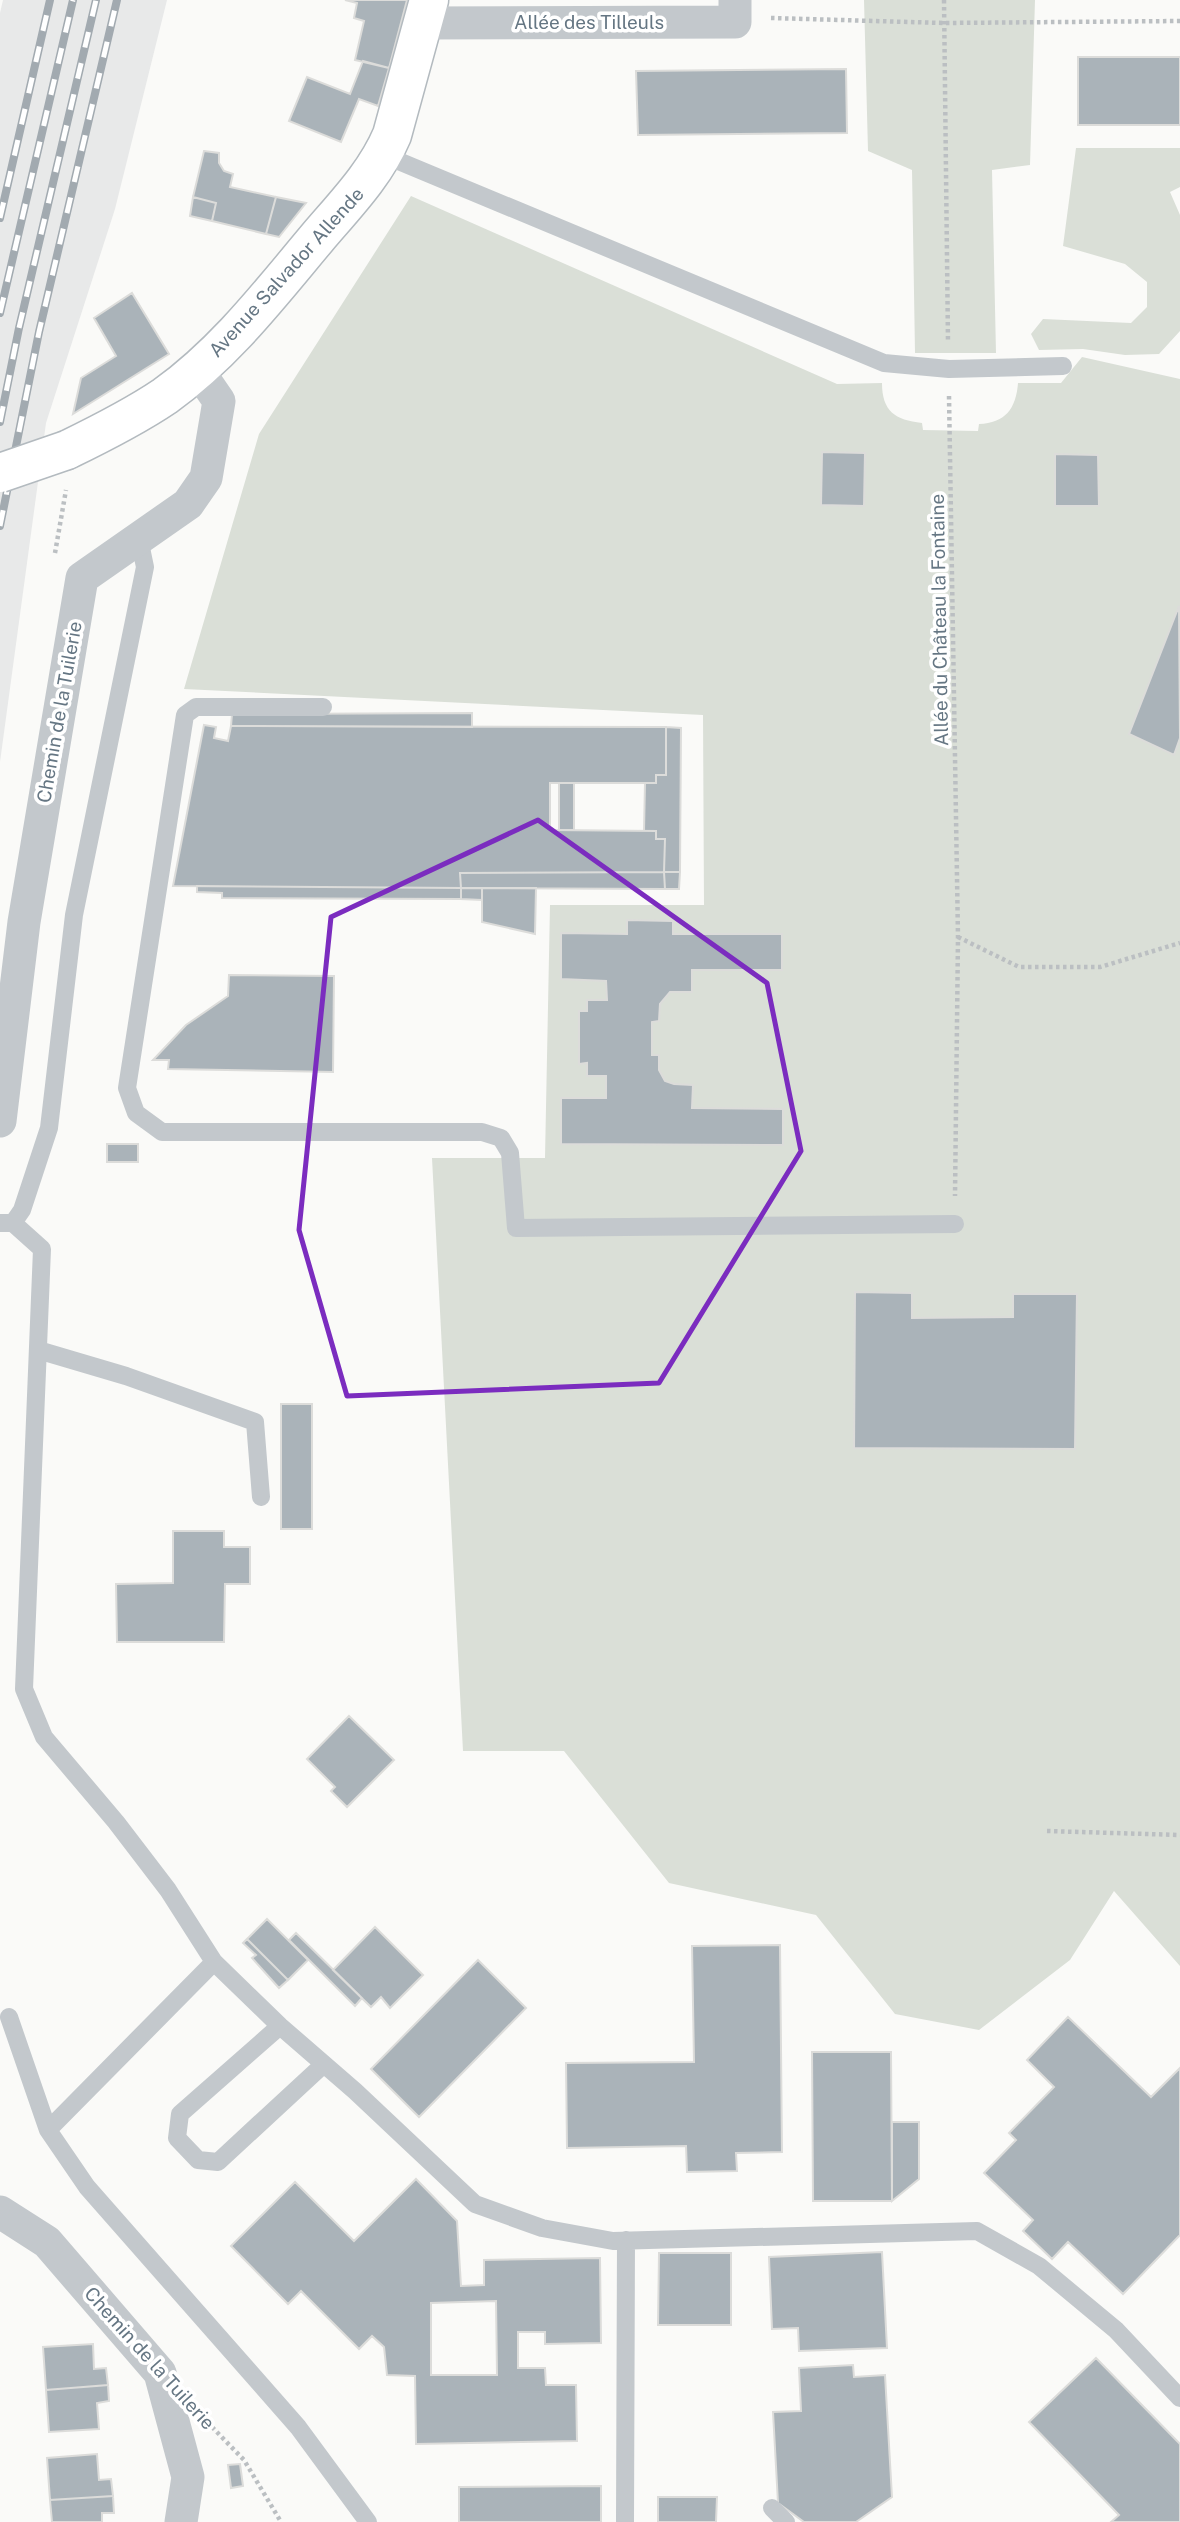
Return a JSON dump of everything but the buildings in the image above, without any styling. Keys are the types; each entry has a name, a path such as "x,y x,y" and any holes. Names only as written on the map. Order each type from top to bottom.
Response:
{"street":[{"name":"Allée des Tilleuls","path":"426,12 735,22 735,8"},
{"name":"Avenue Salvador Allende","path":"0,472 67,450 108,430 165,396 226,343 253,314 363,185 384,155 393,135 426,12"},
{"name":"Chemin de la Tuilerie","path":"0,1121 24,922 82,578 188,504 206,478 219,401 197,369"},
{"name":"Chemin de la Tuilerie","path":"0,2212 47,2242 160,2373 188,2477 181,2522"}],"lane":[{"path":"384,155 884,363 949,369 1063,366"},
{"path":"139,538 145,567 74,915 49,1128 22,1210 7,1223 41,1249 24,1689 44,1737 117,1822 168,1890 214,1962 475,2204 542,2228 613,2241 977,2231 1039,2266 1116,2330 1180,2398"},
{"path":"323,707 196,707 185,715 127,1088 136,1113 162,1132 482,1132 501,1138 510,1153 516,1228 955,1224"},
{"path":"38,1350 126,1376 255,1422 261,1497"},
{"path":"48,2130 214,1962"},
{"path":"9,2017 48,2130 87,2187 298,2427 368,2522"},
{"path":"280,2026 180,2115 177,2138 198,2160 218,2162 324,2064"},
{"path":"625,2522 626,2240"},
{"path":"772,2508 786,2522"}],"path":[{"name":"Allée du Château la Fontaine","path":"944,0 958,937 955,1224"},
{"path":"735,8 944,23 1180,21"},
{"path":"958,937 1019,967 1100,967 1180,943"},
{"path":"1047,1832 1180,1835"},
{"name":"Chemin de la Tuilerie","path":"207,2421 244,2460 281,2522"}],"highlighted area":[{"path":"538,820 767,983 801,1151 659,1383 347,1396 299,1230 331,917"}],"shaded area":[{"path":"3,0 167,0 115,209 46,423 0,762 0,13"},
{"path":"864,0 1035,0 1030,165 992,170 996,353 915,353 912,170 868,151"},
{"path":"1076,148 1180,148 1180,187 1170,192 1180,215 1180,331 1159,354 1125,355 1083,349 1039,350 1031,334 1043,319 1131,323 1147,307 1147,282 1125,264 1063,246"},
{"path":"411,196 837,384 882,383 884,401 892,412 904,419 922,423 923,430 978,431 979,424 996,421 1008,413 1015,400 1018,383 1061,383 1082,357 1180,379 1180,1966 1114,1891 1070,1960 979,2030 895,2014 816,1915 669,1883 564,1751 463,1751 432,1158 545,1158 550,905 704,905 703,715 184,689 259,434"}],"railway":[{"path":"0,218 50,0"},
{"path":"0,313 73,0"},
{"path":"0,422 19,328 96,0"},
{"path":"0,526 39,332 117,0"}]}
